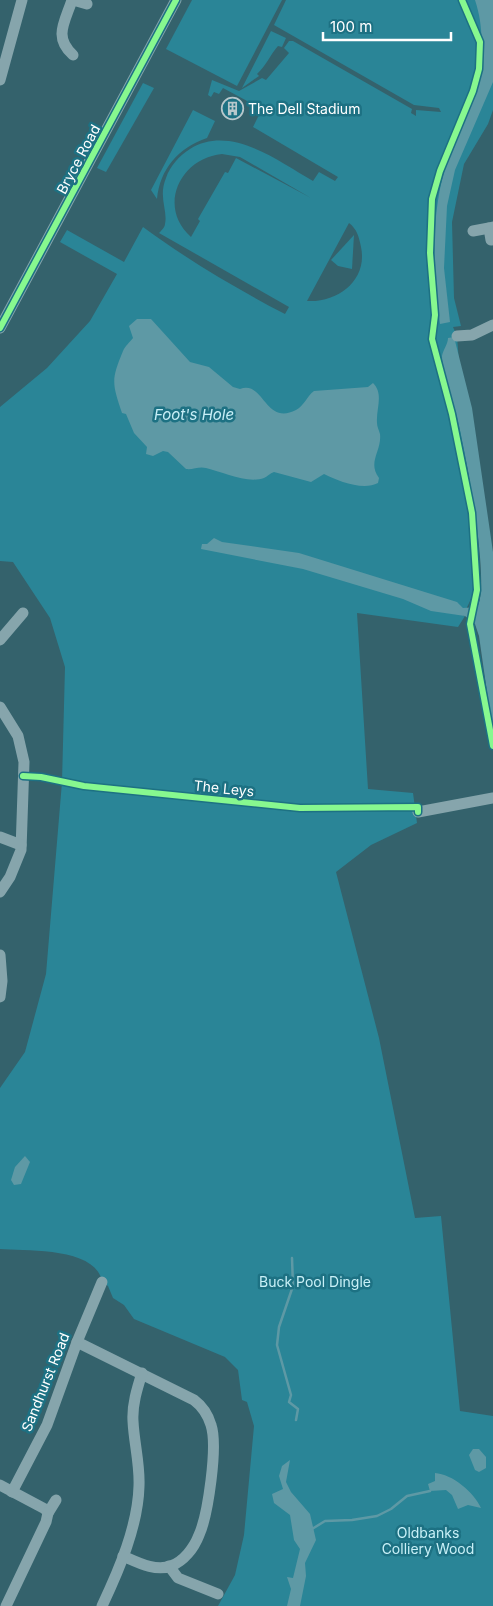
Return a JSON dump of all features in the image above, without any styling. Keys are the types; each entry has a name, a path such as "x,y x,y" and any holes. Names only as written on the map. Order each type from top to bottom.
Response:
{"street":[{"path":"0,80 22,0"},
{"path":"73,55 62,45 61,36 73,0 87,4"},
{"name":"Bryce Road","path":"0,328 176,0"},
{"path":"473,231 491,228 491,240"},
{"path":"457,336 472,335 493,325"},
{"path":"0,640 11,619 23,613"},
{"path":"0,707 18,736 24,762 21,845 10,877 0,892"},
{"path":"418,812 493,798"},
{"path":"0,838 21,845"},
{"path":"0,955 2,981 0,998"},
{"name":"Sandhurst Road","path":"12,1492 47,1425 77,1342 102,1282"},
{"path":"77,1342 142,1373 200,1404 211,1425 213,1436 204,1521 194,1545 181,1559 169,1566 160,1567 143,1564 123,1556"},
{"path":"102,1606 123,1556 138,1502 138,1464 133,1421 136,1392 142,1373"},
{"path":"0,1485 45,1509 48,1513"},
{"path":"6,1606 46,1522 48,1513 56,1500"},
{"path":"169,1566 178,1578 215,1590"}],"green space":[{"path":"192,0 282,0 237,86 166,49"},
{"path":"286,0 493,0 493,110 488,124 464,164 452,222 454,298 461,326 453,327 457,336 476,588 463,616 465,616 458,627 357,613 368,789 413,793 417,823 371,845 336,872 379,1038 415,1218 441,1216 460,1411 493,1416 493,1606 218,1606 235,1575 244,1535 254,1426 247,1402 242,1400 238,1370 225,1357 134,1319 124,1305 113,1298 108,1286 102,1282 97,1271 88,1262 59,1253 0,1249 0,1088 25,1052 46,974 62,782 65,667 50,618 13,562 0,561 0,407 47,368 90,321 117,274 60,242 67,230 124,262 143,227 212,273 285,314 289,307 159,233 165,225 163,191 170,169 190,149 206,142 238,143 254,148 270,155 313,181 319,172 335,181 338,177 253,127 262,109 223,88 219,94 214,92 211,97 208,95 212,80 239,91 262,78 266,80 289,53 284,48 289,41 293,41 412,109 411,113 416,116 416,110 441,112 439,108 414,105 274,25","holes":["222,154 240,157 311,198 236,158 228,173 225,172 198,219 200,221 191,237 181,225 176,212 175,199 178,186 185,174 195,164 207,157","349,223 357,233 361,247 362,259 360,270 355,279 340,293 319,301 307,301"]},
{"path":"271,31 286,38 282,47 278,46 275,49 257,74 259,76 242,88"},
{"path":"143,83 154,88 106,172 97,168"},
{"path":"193,110 215,121 207,138 179,154 166,169 157,199 151,190"},
{"path":"354,235 352,269 338,266 331,260"}],"water":[{"path":"475,0 493,0 493,82 455,170 447,206 444,268 450,322 440,324 435,271 436,219 443,176 466,114 477,77 482,40"},
{"name":"Foot's Hole","path":"137,319 151,319 190,362 209,367 233,387 240,389 248,388 255,391 271,408 278,412 286,413 296,410 314,391 368,387 373,383 379,397 377,423 380,440 374,467 379,478 378,483 358,486 324,474 311,482 274,472 264,478 250,480 203,468 186,469 168,452 163,451 153,456 146,454 147,447 134,433 126,414 122,413 114,382 116,369 123,351 133,338 129,326"},
{"path":"454,337 472,408 493,552 493,734 479,636 475,624 465,616 431,611 403,599 303,569 201,549 202,544 207,544 214,538 222,542 299,553 457,602 463,608 477,607 481,595 481,574 476,520 462,442 442,356 448,338"},
{"path":"25,1156 30,1162 21,1184 14,1185 11,1180 15,1167"},
{"path":"473,1449 479,1449 486,1457 486,1468 479,1472 475,1470 469,1455"},
{"path":"290,1460 286,1482 291,1492 310,1514 316,1540 305,1563 306,1576 300,1606 287,1606 291,1589 287,1577 293,1578 300,1549 294,1540 290,1515 274,1503 272,1494 283,1489 279,1476 282,1466"},
{"path":"435,1473 442,1474 462,1485 478,1502 481,1508 468,1505 458,1509 452,1495 446,1490 430,1491 428,1484 435,1481"}],"waterway":[{"path":"292,1258 293,1286 279,1327 277,1345 291,1395 289,1402 298,1409 296,1420"},
{"path":"312,1529 325,1521 352,1520 377,1516 391,1509 407,1496 430,1491"}],"cycle path":[{"path":"0,328 176,0"},
{"path":"462,0 480,42 479,69 473,91 440,171 432,199 430,253 435,315 432,339 452,414 472,513 477,590 470,624 493,746"},
{"name":"The Leys","path":"23,776 41,777 84,786 300,808 418,807 418,812"}],"place":[{"name":"The Dell Stadium","path":"232,108"}],"park label":[{"name":"Buck Pool Dingle","path":"315,1281"},
{"name":"Oldbanks Colliery Wood","path":"428,1540"}]}
